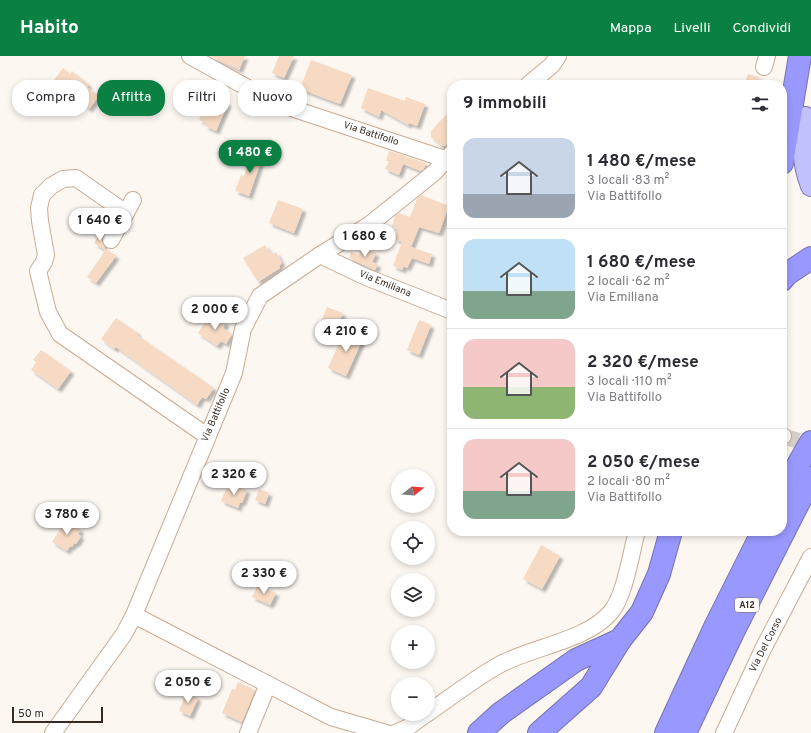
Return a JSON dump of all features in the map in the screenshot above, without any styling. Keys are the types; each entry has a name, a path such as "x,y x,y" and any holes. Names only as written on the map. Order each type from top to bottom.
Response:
{"highway":[{"path":"787,133 800,56"},
{"path":"787,274 811,258"},
{"path":"787,484 811,442"},
{"name":"A12","path":"787,525 811,478"},
{"path":"540,733 591,687 620,640 642,612 652,590 670,536"},
{"name":"A12","path":"666,733 716,625 760,536"},
{"name":"A12","path":"685,733 733,632 782,536"},
{"path":"479,733 501,713 576,660 620,640"}],"main road":[{"path":"787,155 795,135 808,112"},
{"path":"808,112 802,143 803,161 811,186"}],"street":[{"name":"Via Battifollo","path":"190,56 273,102 447,155"},
{"path":"534,80 552,65 558,56"},
{"name":"Via Battifollo","path":"53,733 124,634 134,615 234,373 242,328 260,296 320,255 369,225 435,172 447,158"},
{"path":"111,240 130,206 76,178 62,179 51,186 42,195 39,208 46,255 44,262 38,271 48,312 60,334 207,436"},
{"name":"Via Emiliana","path":"320,255 366,277 447,308"},
{"path":"435,708 499,665 567,639 596,626 605,618 618,601 636,536"},
{"name":"Via Del Corso","path":"724,733 763,649 811,558"},
{"path":"134,615 331,717 386,733"},
{"path":"248,733 268,684"},
{"path":"395,733 407,728 416,721"}],"building":[{"path":"210,56 245,56 239,70"},
{"path":"279,56 294,56 284,78 272,73"},
{"path":"311,60 352,75 340,104 307,92 307,80 303,80"},
{"path":"63,68 70,74 72,71 83,80 54,80"},
{"path":"748,74 759,77 758,80 746,80"},
{"path":"89,88 97,94 97,99 89,109"},
{"path":"368,88 405,101 406,97 425,104 417,126 409,123 408,125 381,110 379,117 361,108"},
{"path":"447,113 447,144 445,146 441,146 431,137 431,131"},
{"path":"201,116 222,116 216,131 205,126 206,123 199,120"},
{"path":"254,149 264,152 249,196 235,191 241,175 244,176"},
{"path":"389,151 406,156 405,159 407,157 426,163 423,170 421,171 403,164 399,175 385,169 389,161 386,161"},
{"path":"421,195 447,205 447,211 439,233 419,227 411,247 432,254 429,264 412,258 407,268 404,266 402,270 393,266 402,242 394,239 398,229 392,227 395,216 399,213 410,217 417,199"},
{"path":"278,200 303,209 294,233 269,223"},
{"path":"99,235 102,237 105,250 94,243"},
{"path":"265,245 272,255 276,252 282,263 279,266 280,268 258,282 243,258"},
{"path":"362,248 376,253 372,262 378,264 375,270 349,258 351,252 359,255"},
{"path":"106,249 116,256 96,283 87,277"},
{"path":"327,307 343,313 338,325 322,319"},
{"path":"211,313 226,323 223,328 232,334 226,344 221,341 217,346 198,333"},
{"path":"116,318 138,333 137,335 214,388 206,399 202,397 197,405 116,347 114,349 101,339"},
{"path":"419,320 431,325 419,355 407,350"},
{"path":"345,330 363,338 346,376 328,368"},
{"path":"41,350 71,371 58,389 31,370 36,362 33,360"},
{"path":"232,484 247,490 242,503 240,502 238,508 221,501 226,489 230,490"},
{"path":"259,489 269,493 265,504 255,500"},
{"path":"66,520 81,530 78,534 81,536 76,544 74,543 72,547 70,546 67,551 52,542"},
{"path":"541,545 560,556 542,589 523,579"},
{"path":"258,585 276,593 270,605 252,597"},
{"path":"238,682 255,690 242,722 222,713 232,689 235,690"},
{"path":"186,693 198,698 190,716 179,711"}],"tunnel":[{"path":"787,437 811,445"}]}
